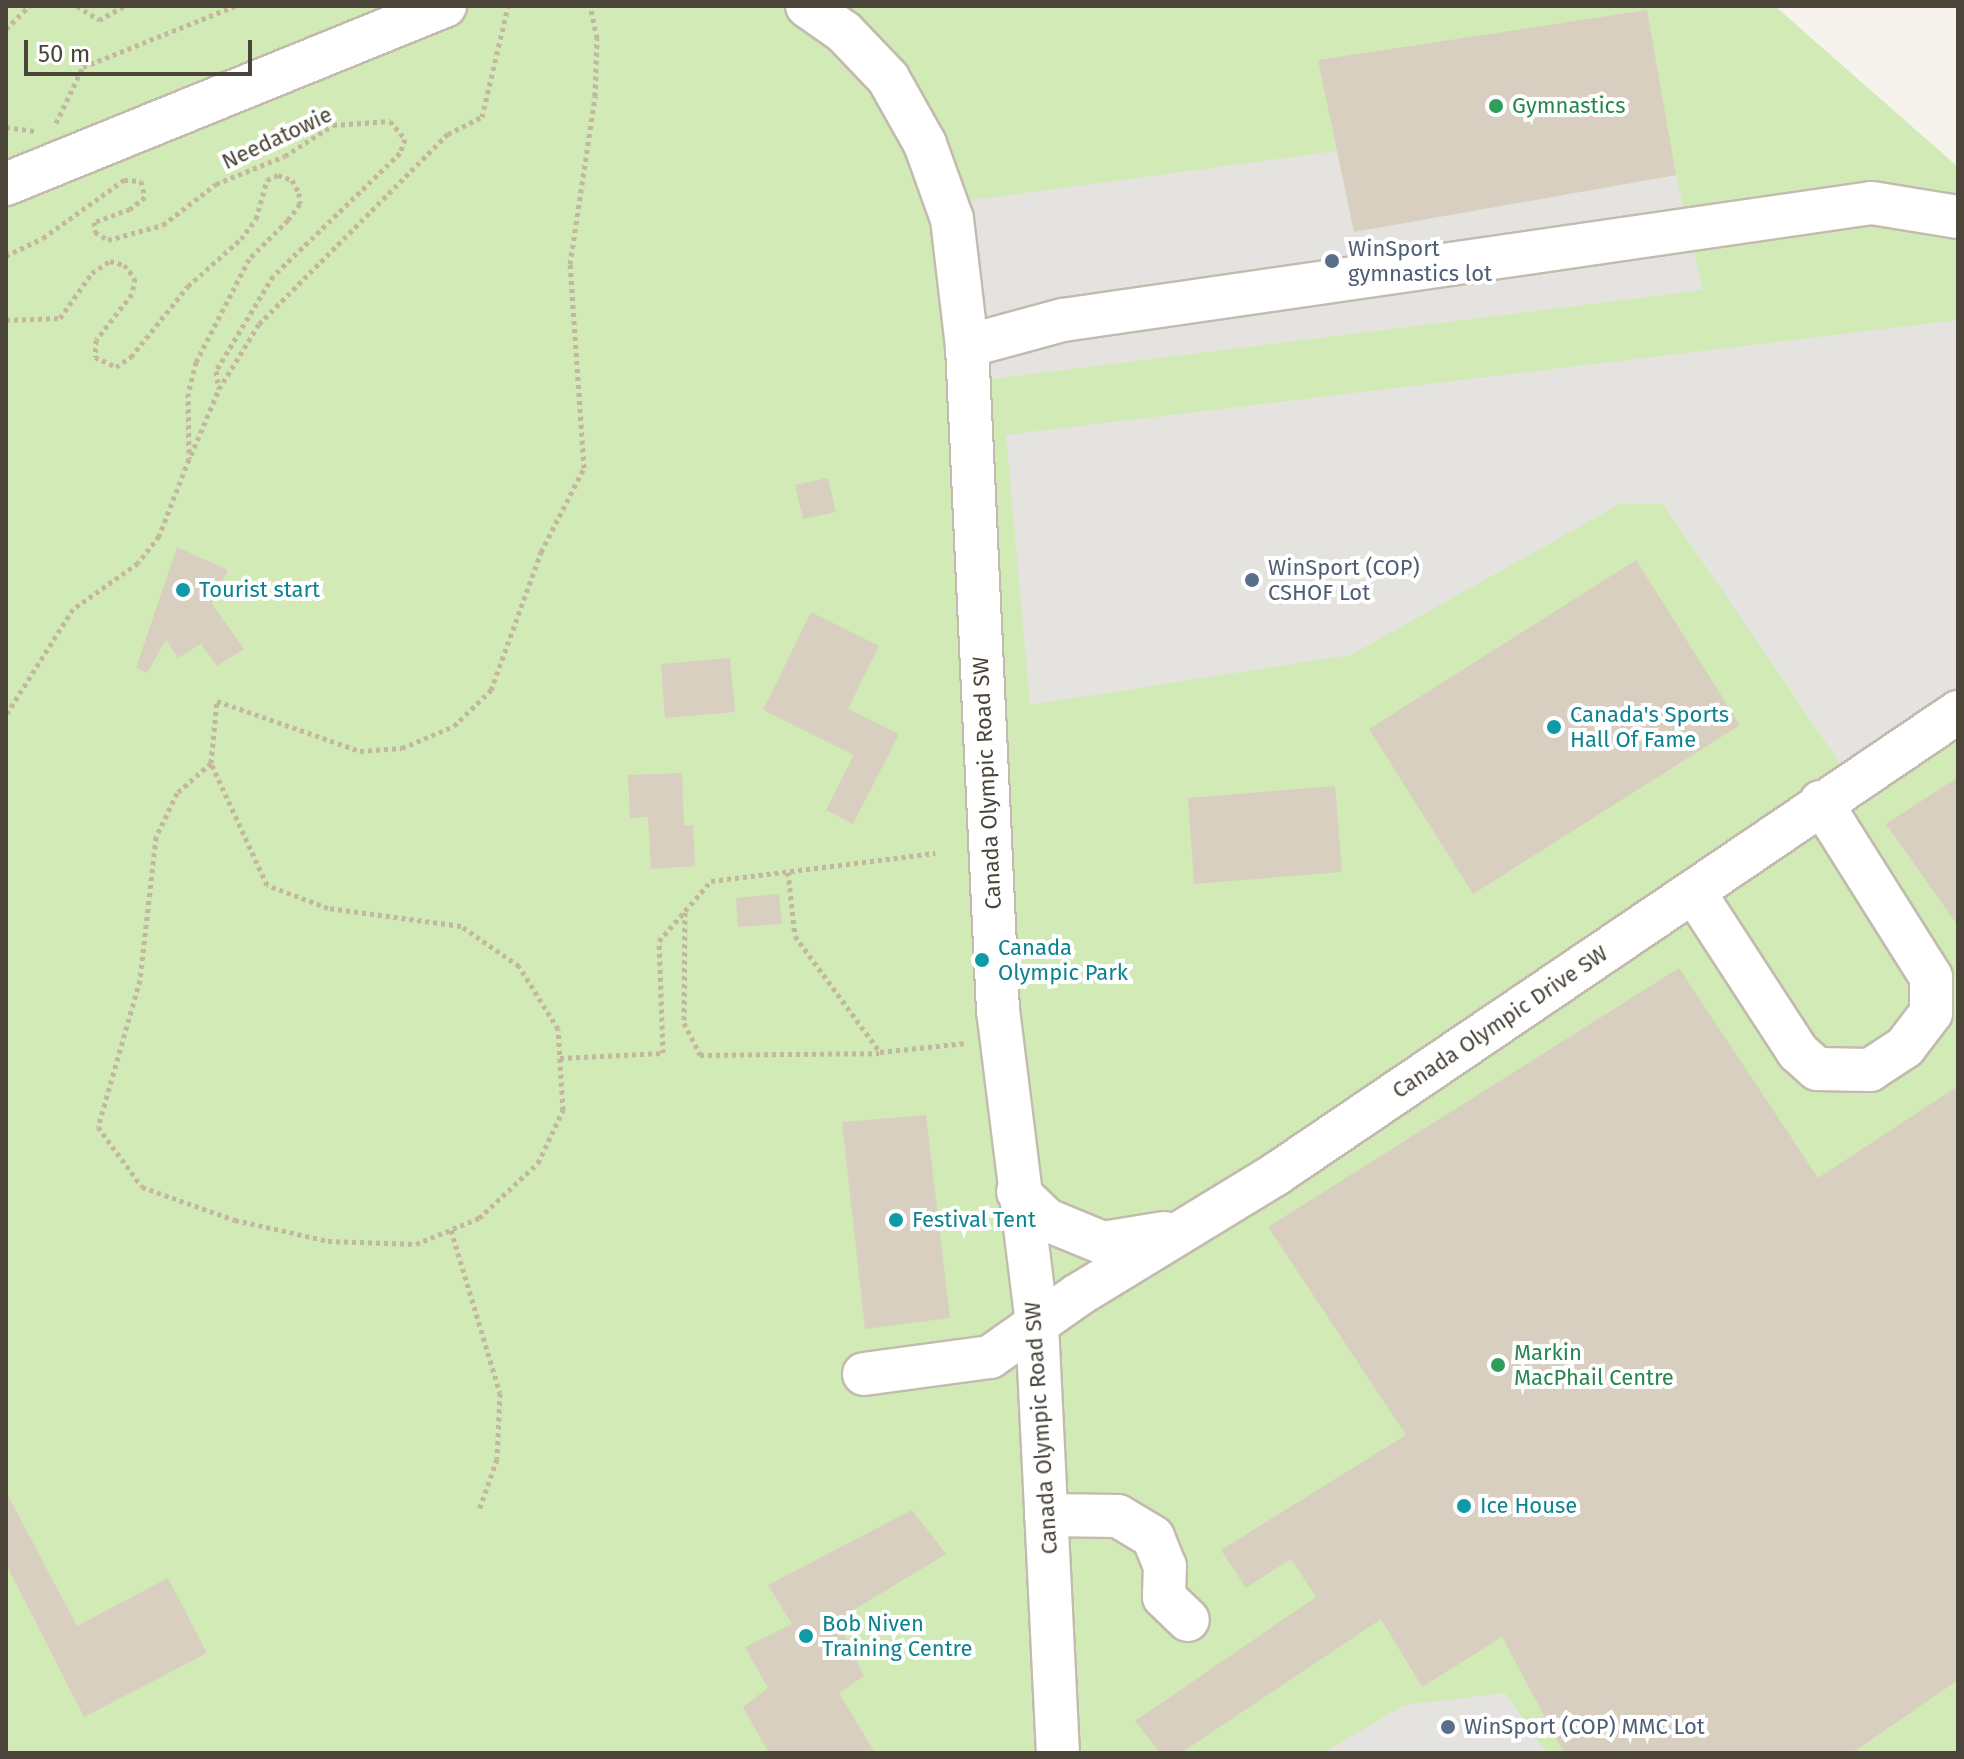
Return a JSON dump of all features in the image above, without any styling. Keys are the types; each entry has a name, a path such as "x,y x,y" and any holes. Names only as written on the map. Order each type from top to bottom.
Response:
{"street":[{"path":"6,184 445,6"},
{"name":"Canada Olympic Road SW","path":"807,6 844,32 888,78 925,144 952,219 967,346 1001,1039 1037,1325 1058,1753"},
{"path":"967,346 1063,320 1872,203 1958,217"},
{"name":"Canada Olympic Drive SW","path":"864,1374 990,1357 1181,1230 1276,1174 1958,712"},
{"path":"1694,892 1798,1052 1817,1069 1870,1070 1905,1047 1931,1013 1931,977 1821,802"},
{"path":"1018,1192 1047,1220 1103,1243 1181,1230"},
{"path":"1046,1515 1118,1516 1153,1537 1165,1566 1164,1597 1188,1620"}],"path":[{"path":"6,29 29,6"},
{"path":"77,6 99,20 124,6"},
{"path":"6,127 46,130 68,106 83,67 235,6"},
{"path":"6,715 73,609 138,563 159,536 219,389 259,324 352,226 448,134 482,117 508,6"},
{"path":"211,763 177,793 156,837 140,980 98,1127 142,1187 235,1220 328,1241 416,1244 479,1218 538,1163 563,1110 558,1029 519,966 461,926 328,908 267,885 211,763 217,701 360,751 402,748 454,726 491,690 541,552 584,468 570,264 595,96 597,38 590,6"},
{"name":"Needatowie","path":"6,256 43,238 124,180 141,181 145,197 130,209 94,222 95,232 108,240 163,225 216,184 285,156 333,125 390,121 405,139 400,153 273,276 216,371 219,389"},
{"path":"6,320 60,318 92,273 110,261 124,265 135,278 132,294 96,340 95,357 116,367 131,357 188,286 241,239 256,219 267,180 278,175 292,180 300,204 249,259 196,362 188,393 189,459"},
{"path":"560,1058 663,1053 659,941 711,881 935,853"},
{"path":"788,872 795,936 880,1052"},
{"path":"685,910 684,1023 700,1055 880,1052 1001,1039"},
{"path":"451,1230 500,1393 497,1459 479,1510"}],"green space":[{"name":"Canada Olympic Park","path":"6,6 1775,6 1958,167 1958,1753 6,1753"}],"shaded area":[{"name":"WinSport gymnastics lot","path":"1337,151 1354,232 1676,175 1703,290 985,380 958,202"},
{"name":"WinSport (COP) CSHOF Lot","path":"1958,320 1958,696 1841,765 1663,504 1620,504 1351,655 1030,705 1006,435"},
{"name":"WinSport (COP) MMC Lot","path":"1505,1693 1547,1753 1323,1753 1404,1705"}],"building":[{"name":"Gymnastics","path":"1647,10 1676,175 1354,232 1318,60"},
{"path":"828,478 836,512 803,519 795,485"},
{"path":"177,547 228,570 212,604 244,649 217,666 201,644 178,658 166,640 147,673 136,668"},
{"name":"Canada's Sports Hall Of Fame","path":"1636,560 1740,725 1473,894 1369,729"},
{"path":"811,612 879,646 848,709 899,734 853,824 826,810 854,755 763,710"},
{"path":"730,658 735,712 665,718 661,664"},
{"path":"682,773 684,826 693,825 695,866 651,869 648,817 630,818 628,775"},
{"path":"1958,777 1958,926 1886,824"},
{"path":"1335,786 1342,872 1194,884 1188,798"},
{"path":"779,894 782,924 738,927 736,898"},
{"name":"Markin MacPhail Centre","path":"1679,968 1818,1178 1958,1086 1958,1680 1852,1753 1564,1753 1502,1637 1422,1687 1381,1619 1181,1753 1160,1753 1135,1721 1316,1597 1291,1559 1246,1588 1221,1550 1406,1435 1268,1227"},
{"name":"Festival Tent","path":"926,1115 950,1318 865,1329 842,1122"},
{"path":"6,1492 77,1626 168,1578 207,1653 84,1717 6,1564"},
{"name":"Bob Niven Training Centre","path":"912,1510 946,1554 837,1620 864,1676 839,1693 875,1753 769,1753 743,1707 768,1688 745,1647 792,1624 768,1585"}],"place":[{"name":"Gymnastics","path":"1496,106"},
{"name":"WinSport gymnastics lot","path":"1332,261"},
{"name":"WinSport (COP) CSHOF Lot","path":"1252,580"},
{"name":"Tourist start","path":"183,590"},
{"name":"Canada's Sports Hall Of Fame","path":"1554,727"},
{"name":"Canada Olympic Park","path":"982,960"},
{"name":"Festival Tent","path":"896,1220"},
{"name":"Markin MacPhail Centre","path":"1498,1365"},
{"name":"Ice House","path":"1464,1506"},
{"name":"Bob Niven Training Centre","path":"806,1636"},
{"name":"WinSport (COP) MMC Lot","path":"1448,1727"}]}
